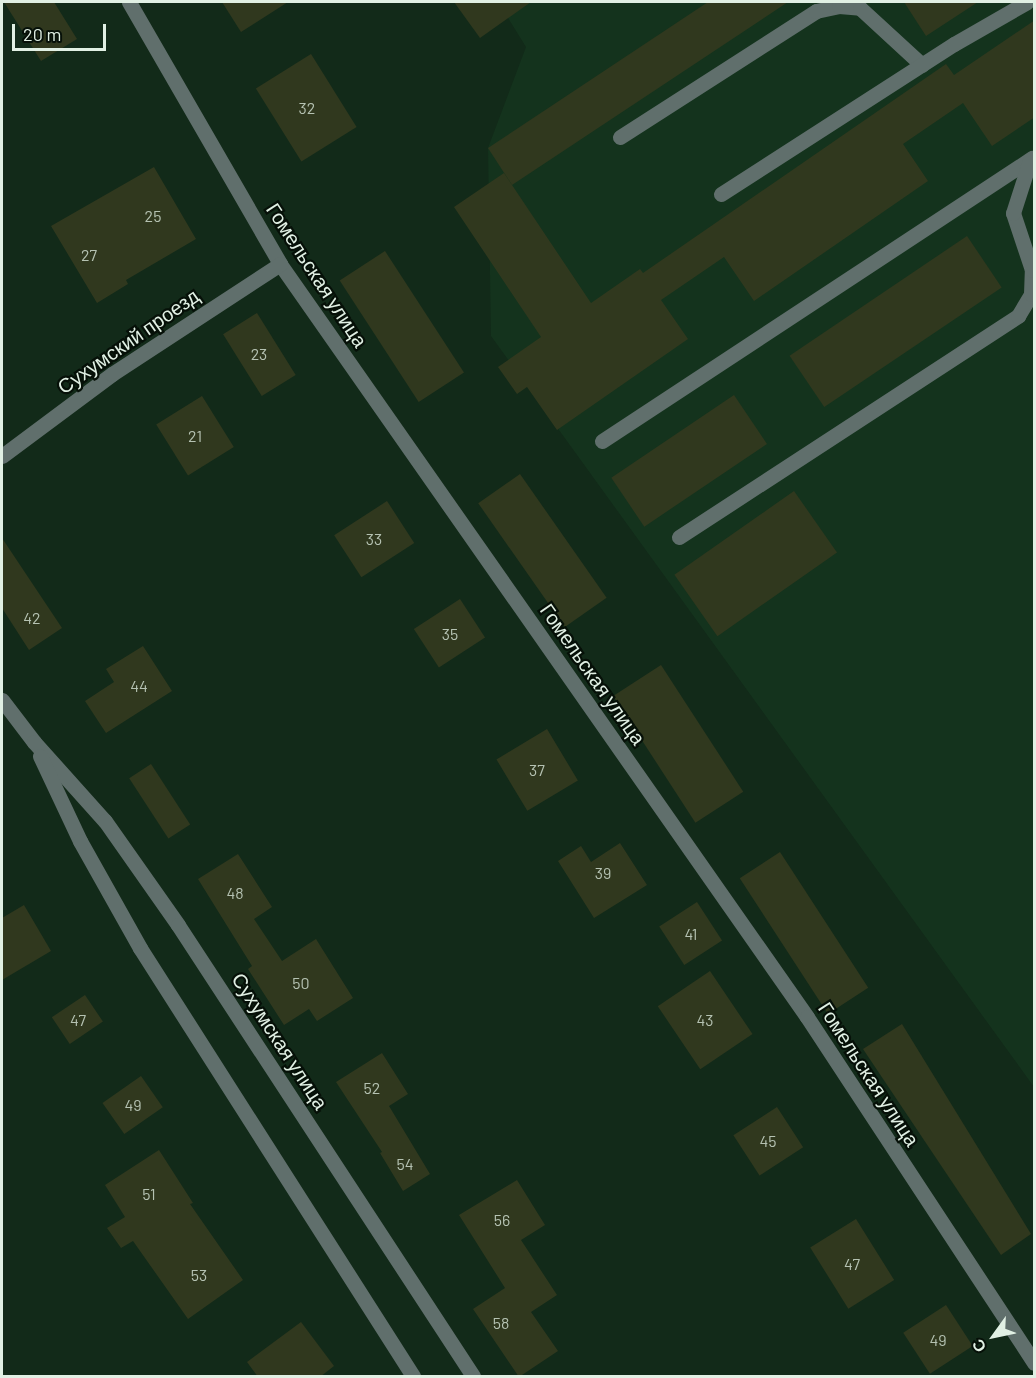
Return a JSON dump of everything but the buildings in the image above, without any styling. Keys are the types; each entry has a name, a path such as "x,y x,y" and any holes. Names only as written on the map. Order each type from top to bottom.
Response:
{"street":[{"name":"Гомельская улица","path":"129,2 280,264 807,1017 1035,1362"},
{"path":"721,194 922,65 1027,2"},
{"path":"620,137 816,11 859,5 922,65"},
{"path":"602,441 1032,158"},
{"path":"679,537 1018,315 1031,294 1032,270 1013,213 1032,158"},
{"name":"Сухумский проезд","path":"2,456 112,374 280,264"},
{"name":"Сухумская улица","path":"2,700 34,742 105,820 178,925 472,1377"},
{"name":"Сухумская улица","path":"34,742 80,841 140,948 413,1377"}],"shaded area":[{"path":"498,2 1034,2 1034,1087 491,336 488,148 526,47"}]}
